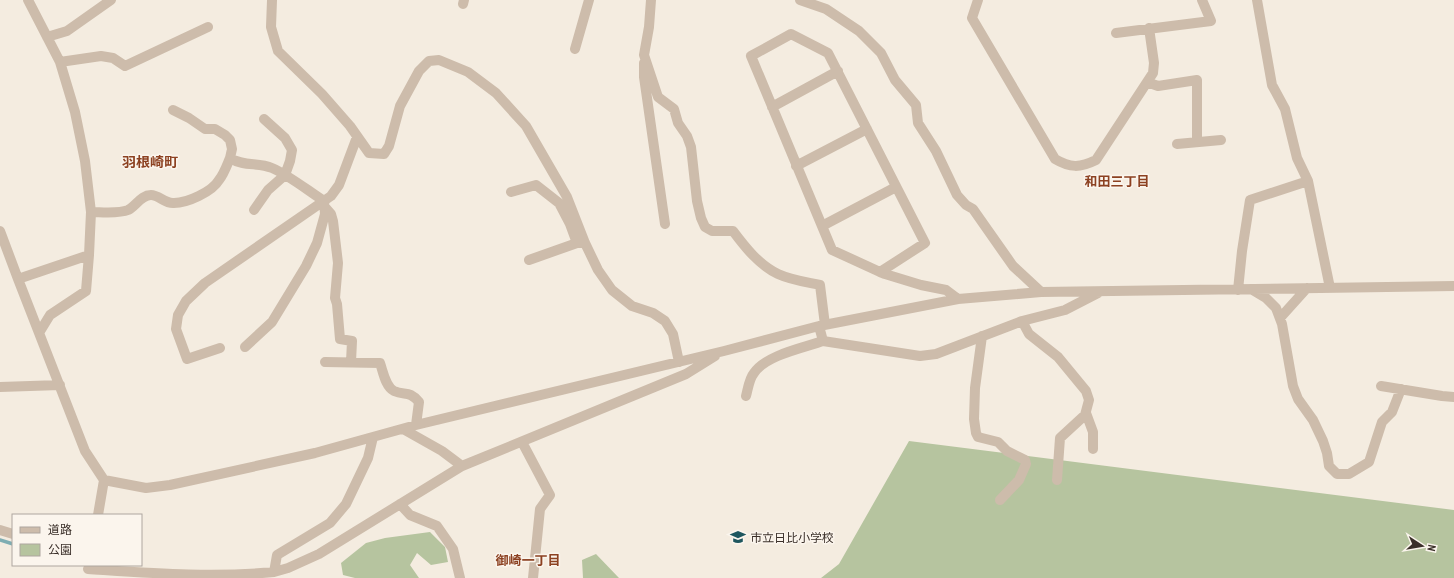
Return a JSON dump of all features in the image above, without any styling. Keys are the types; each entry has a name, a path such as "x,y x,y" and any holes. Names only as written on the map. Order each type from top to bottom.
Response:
{"street":[{"path":"28,0 60,62 74,112 85,161 91,212 86,291 50,315 39,333"},
{"path":"47,37 67,31 111,0"},
{"path":"272,0 271,27 278,51 322,94 369,153 384,154 389,146 400,106 419,71 429,61 439,60 468,72 496,92 526,126 568,197 581,243"},
{"path":"575,49 589,0"},
{"path":"651,0 649,27 644,55 644,77 665,224"},
{"path":"800,0 826,9 859,31 881,53 895,80 916,105 918,123 936,151 957,195 973,210 1013,266 1041,292"},
{"path":"978,0 972,18 1055,159 1064,165 1086,165 1096,160 1153,73 1154,63 1149,28"},
{"path":"1116,32 1211,21 1202,0"},
{"path":"1257,0 1272,85 1285,109 1297,158 1308,181 1330,288"},
{"path":"60,62 101,56 113,58 125,66 208,27"},
{"path":"880,272 925,244 828,53 791,34 751,56 832,250 880,272 920,285 946,290 958,299"},
{"path":"644,55 658,97 674,109 678,123 687,136 691,147 697,201 705,227 712,231 733,231 746,249 778,274 820,285 823,341"},
{"path":"772,107 838,71"},
{"path":"1147,82 1158,86 1197,80 1196,142"},
{"path":"91,212 115,212 128,210 142,198 150,195 172,203 188,201 210,190 219,181 230,158 232,149 230,140 215,129 206,129 173,110"},
{"path":"254,210 268,190 285,176 292,150 285,138 264,119"},
{"path":"796,166 867,129"},
{"path":"220,348 187,359 176,329 178,315 186,301 205,283 324,204 339,185 357,137"},
{"path":"1177,144 1221,140"},
{"path":"230,158 237,162 272,168 324,204 331,214 338,262 335,298 337,304 340,339 352,341 351,362"},
{"path":"1238,290 1250,200 1308,181"},
{"path":"511,192 536,185 559,203 581,243 612,290 632,306 652,313 665,321 672,334 679,362"},
{"path":"822,226 896,187"},
{"path":"245,347 272,322 306,266 317,243 325,214 324,204"},
{"path":"0,231 85,451 104,480 98,514"},
{"path":"529,260 581,243"},
{"path":"18,279 89,254"},
{"path":"104,480 146,488 170,485 315,453 416,425 822,326 958,299 1041,292 1454,286"},
{"path":"1280,318 1307,288"},
{"path":"1251,289 1266,298 1276,308 1280,318 1293,386 1298,398 1313,420 1323,441 1329,466 1337,474 1349,474 1369,462 1382,422 1392,412 1401,389"},
{"path":"746,396 753,374 761,365 775,357 823,341 920,356 936,354 1022,321 1065,310 1100,292"},
{"path":"1022,321 1029,334 1058,357 1086,391 1089,400 1085,415 1060,438 1057,480"},
{"path":"982,336 975,388 974,419 976,433 978,437 998,442 1007,451 1025,460 1026,464 1019,480 1000,500"},
{"path":"88,571 204,576 247,575 274,572 288,568 319,554 462,466 686,374 724,351"},
{"path":"325,362 380,363 386,382 393,390 413,395 419,402 416,425"},
{"path":"0,387 60,385"},
{"path":"1381,386 1454,397"},
{"path":"1086,413 1093,432 1093,449"},
{"path":"403,429 442,451 462,466"},
{"path":"274,572 277,555 330,524 346,504 368,458 373,437"},
{"path":"522,442 550,495 540,509 533,578"},
{"path":"400,504 410,515 437,526 454,549 460,578"},
{"path":"0,530 12,534"}],"green space":[{"path":"909,441 1454,510 1454,578 821,578 839,564"},
{"path":"430,532 445,547 448,562 431,565 417,553 410,565 419,578 355,578 343,575 341,563 366,543 385,538"},
{"path":"596,554 619,578 583,578 582,560"}],"waterway":[{"path":"0,540 12,544"}],"place":[{"name":"市立日比小学校","path":"738,537"}],"district":[{"name":"羽根崎町","path":"150,162"},
{"name":"和田三丁目","path":"1117,181"},
{"name":"御崎一丁目","path":"528,560"}]}
